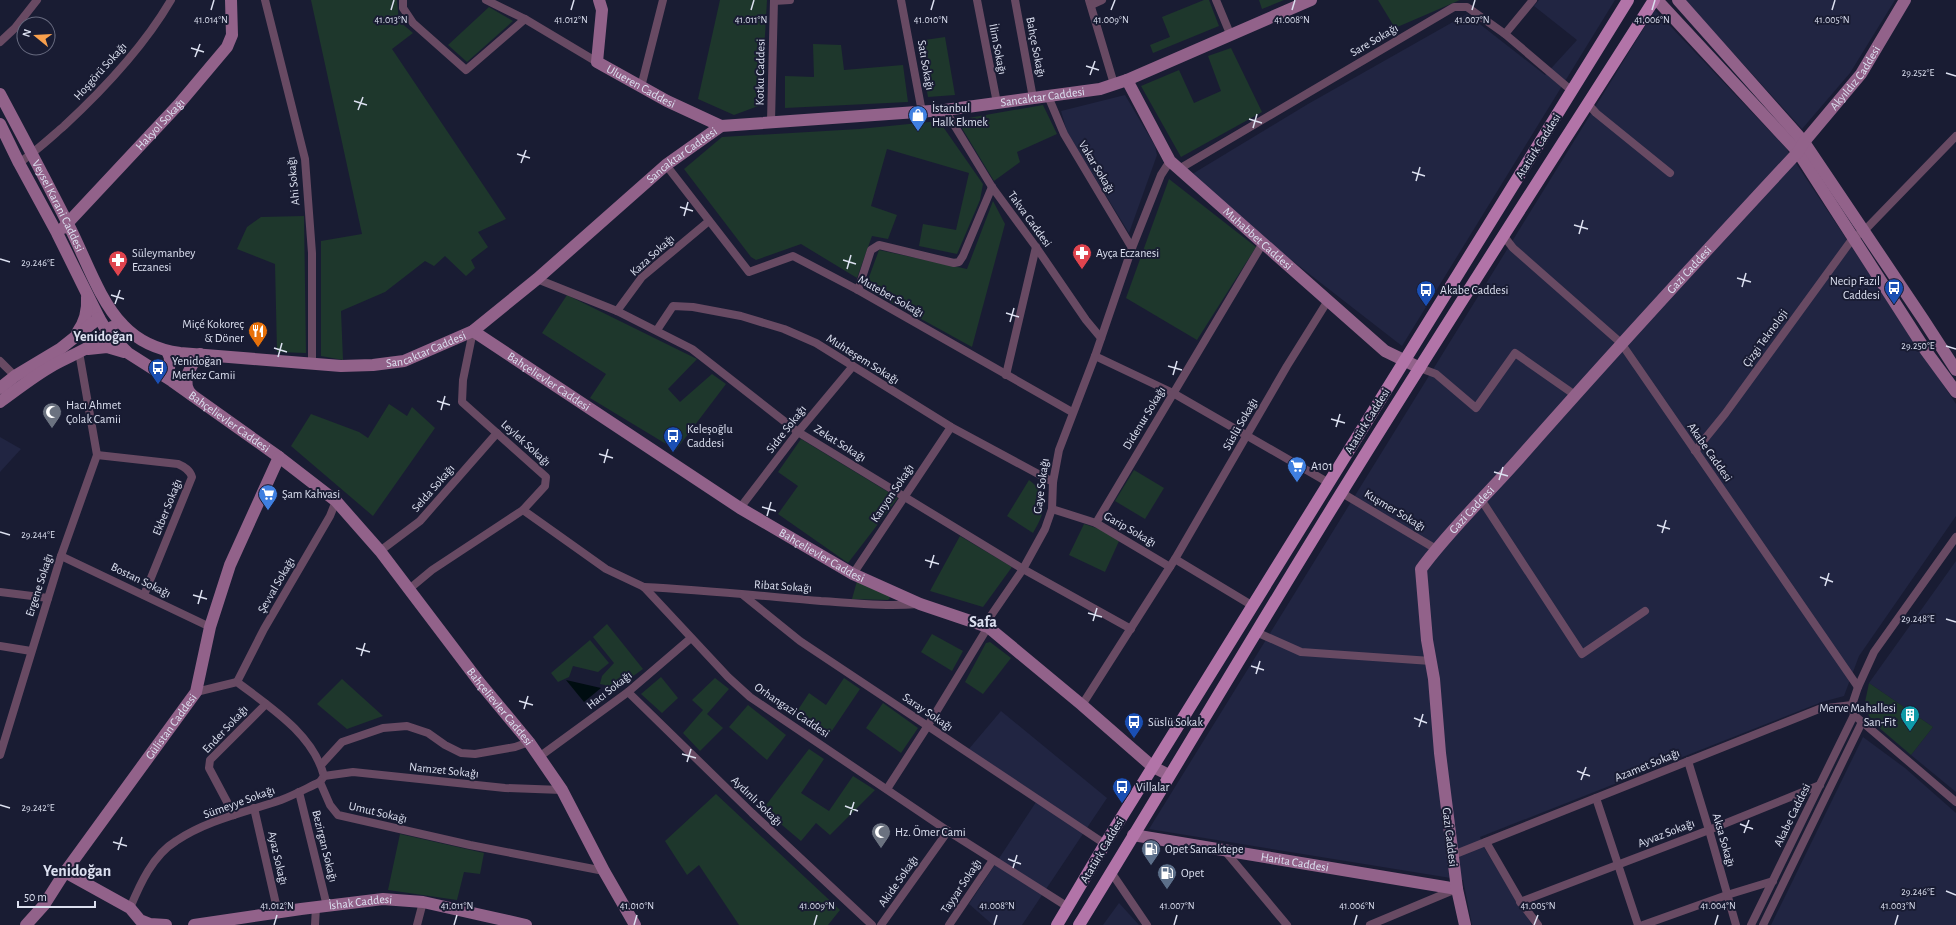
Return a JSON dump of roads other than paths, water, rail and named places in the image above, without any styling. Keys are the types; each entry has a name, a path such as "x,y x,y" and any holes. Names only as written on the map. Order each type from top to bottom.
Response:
{"main road":[{"name":"Atatürk Caddesi","path":"1057,925 1105,844 1628,0"},
{"name":"Atatürk Caddesi","path":"1079,925 1342,493 1503,235 1656,0"}],"street":[{"path":"0,42 15,28 37,0"},
{"name":"Hoşgörü Sokağı","path":"19,163 32,154 98,95 155,27 171,0"},
{"name":"Hakyol Sokağı","path":"57,233 69,224 179,104 227,47 232,35 231,0"},
{"name":"Ahi Sokağı","path":"266,0 305,159 312,253 312,364"},
{"path":"403,0 403,8 413,23 466,70 525,19"},
{"path":"486,0 525,19 597,62"},
{"name":"Ulueren Caddesi","path":"599,0 602,10 597,62 667,101 721,126"},
{"path":"641,87 663,0"},
{"path":"774,1 790,0"},
{"name":"Satı Sokağı","path":"901,0 922,112"},
{"name":"İlim Sokağı","path":"976,0 997,103"},
{"name":"Bahçe Sokağı","path":"1015,0 1034,98"},
{"path":"1102,0 1090,3 1114,84"},
{"path":"1216,0 1231,36"},
{"name":"Sancaktar Caddesi","path":"167,351 342,366 372,365 404,361 473,331 537,279 666,165 721,126 771,121 945,110 1100,89 1127,80 1231,36 1310,0"},
{"path":"1504,34 1533,0"},
{"path":"1656,0 1801,147 1853,238 1926,351 1956,392"},
{"path":"1678,0 1801,147 1864,232 1956,370"},
{"name":"Akyıldız Caddesi","path":"1801,147 1861,74 1905,0"},
{"name":"Kotku Caddesi","path":"771,121 774,1"},
{"name":"Sare Sokağı","path":"1180,169 1454,7 1467,7 1504,34 1572,91"},
{"name":"Muhabbet Caddesi","path":"1127,80 1170,161 1327,302 1385,351 1420,368"},
{"name":"Veysel Karani Caddesi","path":"0,94 69,224 103,295 117,317"},
{"name":"Vakar Sokağı","path":"1048,96 1064,134 1132,248"},
{"path":"1588,104 1670,173"},
{"name":"Takva Caddesi","path":"945,110 992,187 1036,247 1086,320 1102,338"},
{"name":"Veysel Karani Caddesi","path":"1,128 108,333"},
{"path":"1853,238 1864,232 1956,136"},
{"name":"Gazi Caddesi","path":"1465,925 1457,889 1440,753 1434,679 1427,640 1421,569 1436,549 1482,501 1621,343 1801,147"},
{"name":"Gaye Sokağı","path":"887,789 988,627 990,617 1023,569 1045,529 1052,509 1053,482 1059,450 1072,412 1102,338 1132,248 1161,175 1170,161"},
{"name":"Muteber Sokağı","path":"666,165 749,272 793,256 858,290 1072,412"},
{"path":"858,290 871,250 879,245 954,263 959,262 963,256 992,187"},
{"name":"Kaza Sokağı","path":"617,311 642,277 709,221"},
{"name":"Akabe Caddesi","path":"1503,235 1513,248 1621,343 1858,687"},
{"name":"Çizgi Teknoloji","path":"1695,451 1725,414 1853,238"},
{"name":"Didenur Sokağı","path":"1096,523 1263,243"},
{"path":"1006,375 1036,247"},
{"name":"Zekat Sokağı","path":"537,279 617,311 692,349 798,432 903,498 1023,569 1131,629"},
{"path":"72,340 84,322 88,304 86,292"},
{"name":"Süslü Sokağı","path":"1082,705 1175,559 1248,435 1286,366 1327,302"},
{"name":"Muhteşem Sokağı","path":"657,330 673,306 693,307 741,316 784,329 816,343 951,427 1053,482"},
{"path":"0,388 15,376 60,349 99,318 117,317"},
{"path":"79,352 108,333 117,317"},
{"path":"117,317 123,326 143,341 167,351 170,358 169,368 163,372 155,370"},
{"name":"Leylek Sokağı","path":"408,590 432,570 523,510 545,486 546,477 462,402 463,380 473,331"},
{"name":"Bahçelievler Caddesi","path":"473,331 740,508 853,574 920,604 988,627 1082,705 1153,767 1169,775"},
{"name":"Bahçelievler Caddesi","path":"108,333 128,353 155,370 279,457 336,501 380,551 408,590 480,683 529,742 562,790 604,871 635,925"},
{"path":"0,402 51,366 79,352 90,348 107,347 128,353"},
{"name":"Ergene Sokağı","path":"0,755 61,556 97,455 79,352"},
{"path":"1420,368 1436,374 1476,408 1515,353 1575,395"},
{"path":"195,398 188,392 186,382 191,366 200,354"},
{"path":"1095,356 1173,394 1248,435 1329,483"},
{"path":"0,361 15,376"},
{"name":"Sidre Sokağı","path":"740,508 798,432 853,366"},
{"name":"Kanyon Sokağı","path":"853,574 951,427"},
{"name":"Selda Sokağı","path":"380,551 420,521 497,433"},
{"name":"Ekber Sokağı","path":"97,455 178,464 184,467 192,477 144,595"},
{"name":"Gülistan Caddesi","path":"26,925 44,905 65,872 196,692 210,627 230,565 279,457"},
{"name":"Kuşmer Sokağı","path":"1342,493 1436,549"},
{"name":"Şevval Sokağı","path":"237,682 264,629 330,516 336,501"},
{"path":"1482,501 1582,654 1645,611"},
{"name":"Garip Sokağı","path":"1052,509 1096,523 1170,567"},
{"name":"Orhangazi Caddesi","path":"523,510 606,569 644,587 728,677 750,697 948,831 1068,907"},
{"path":"1956,537 1874,652 1858,687 1852,705 1854,715 1956,802"},
{"name":"Bostan Sokağı","path":"61,556 210,627"},
{"path":"1175,559 1253,606"},
{"name":"Ribat Sokağı","path":"644,587 694,589 743,595 892,606 920,604"},
{"path":"0,592 48,598"},
{"name":"Saray Sokağı","path":"743,595 800,641 1105,844"},
{"path":"1256,632 1301,652 1431,661"},
{"name":"Hacı Sokağı","path":"539,757 628,692 691,638"},
{"path":"0,646 31,651"},
{"path":"196,692 237,682"},
{"name":"Umut Sokağı","path":"237,682 288,722 314,752 322,765 322,779 330,805 338,815 470,845 604,871"},
{"name":"Aydınlı Sokağı","path":"628,692 752,813 872,925"},
{"name":"Ender Sokağı","path":"234,815 209,768 210,760 266,704"},
{"name":"Azamet Sokağı","path":"1453,855 1819,709 1852,705"},
{"name":"Akabe Caddesi","path":"1751,925 1854,715"},
{"name":"Akabe Caddesi","path":"1763,925 1862,722"},
{"path":"322,765 342,742 383,728 407,726 414,728 428,733 461,753 475,754 529,742"},
{"name":"Aksa Sokağı","path":"1688,761 1710,830 1736,925"},
{"name":"Namzet Sokağı","path":"322,779 353,772 505,788 562,790"},
{"name":"Sümeyye Sokağı","path":"130,908 151,867 161,854 175,841 221,819 299,792 322,779"},
{"name":"Ayvaz Sokağı","path":"1520,902 1710,830 1820,785"},
{"name":"Bezirgan Sokağı","path":"299,792 322,907 315,925"},
{"path":"1596,798 1638,925"},
{"name":"Ayaz Sokağı","path":"254,808 278,913"},
{"name":"Akide Sokağı","path":"882,925 948,831"},
{"name":"Harita Caddesi","path":"1133,835 1457,889"},
{"path":"1486,842 1520,902 1538,925"},
{"path":"1225,851 1287,925"},
{"name":"Tayyar Sokağı","path":"949,925 993,860"},
{"path":"65,872 130,908 140,920 150,924 166,925"},
{"path":"1111,872 1147,925"},
{"path":"1643,925 1773,880"},
{"path":"1370,925 1457,889"},
{"name":"İshak Caddesi","path":"194,925 235,922 278,913 383,899 423,902 526,925"},
{"path":"416,925 423,902"}],"place":[{"name":"İstanbul Halk Ekmek","path":"918,132"},
{"name":"Ayça Eczanesi","path":"1082,270"},
{"name":"Süleymanbey Eczanesi","path":"118,277"},
{"name":"Necip Fazıl Caddesi","path":"1894,305"},
{"name":"Akabe Caddesi","path":"1426,307"},
{"name":"Miçé Kokoreç & Döner","path":"258,348"},
{"name":"Yenidoğan Merkez Camii","path":"158,385"},
{"name":"Hacı Ahmet Çolak Camii","path":"52,429"},
{"name":"Keleşoğlu Caddesi","path":"673,453"},
{"name":"A101","path":"1297,483"},
{"name":"Şam Kahvasi","path":"268,511"},
{"name":"Merve Mahallesi San-Fit","path":"1910,732"},
{"name":"Süslü Sokak","path":"1134,739"},
{"name":"Villalar","path":"1122,804"},
{"name":"Hz. Ömer Cami","path":"881,849"},
{"name":"Opet Sancaktepe","path":"1151,866"},
{"name":"Opet","path":"1167,890"}],"district":[{"name":"Yenidoğan","path":"103,337"},
{"name":"Safa","path":"983,622"},
{"name":"Yenidoğan","path":"77,871"}]}
